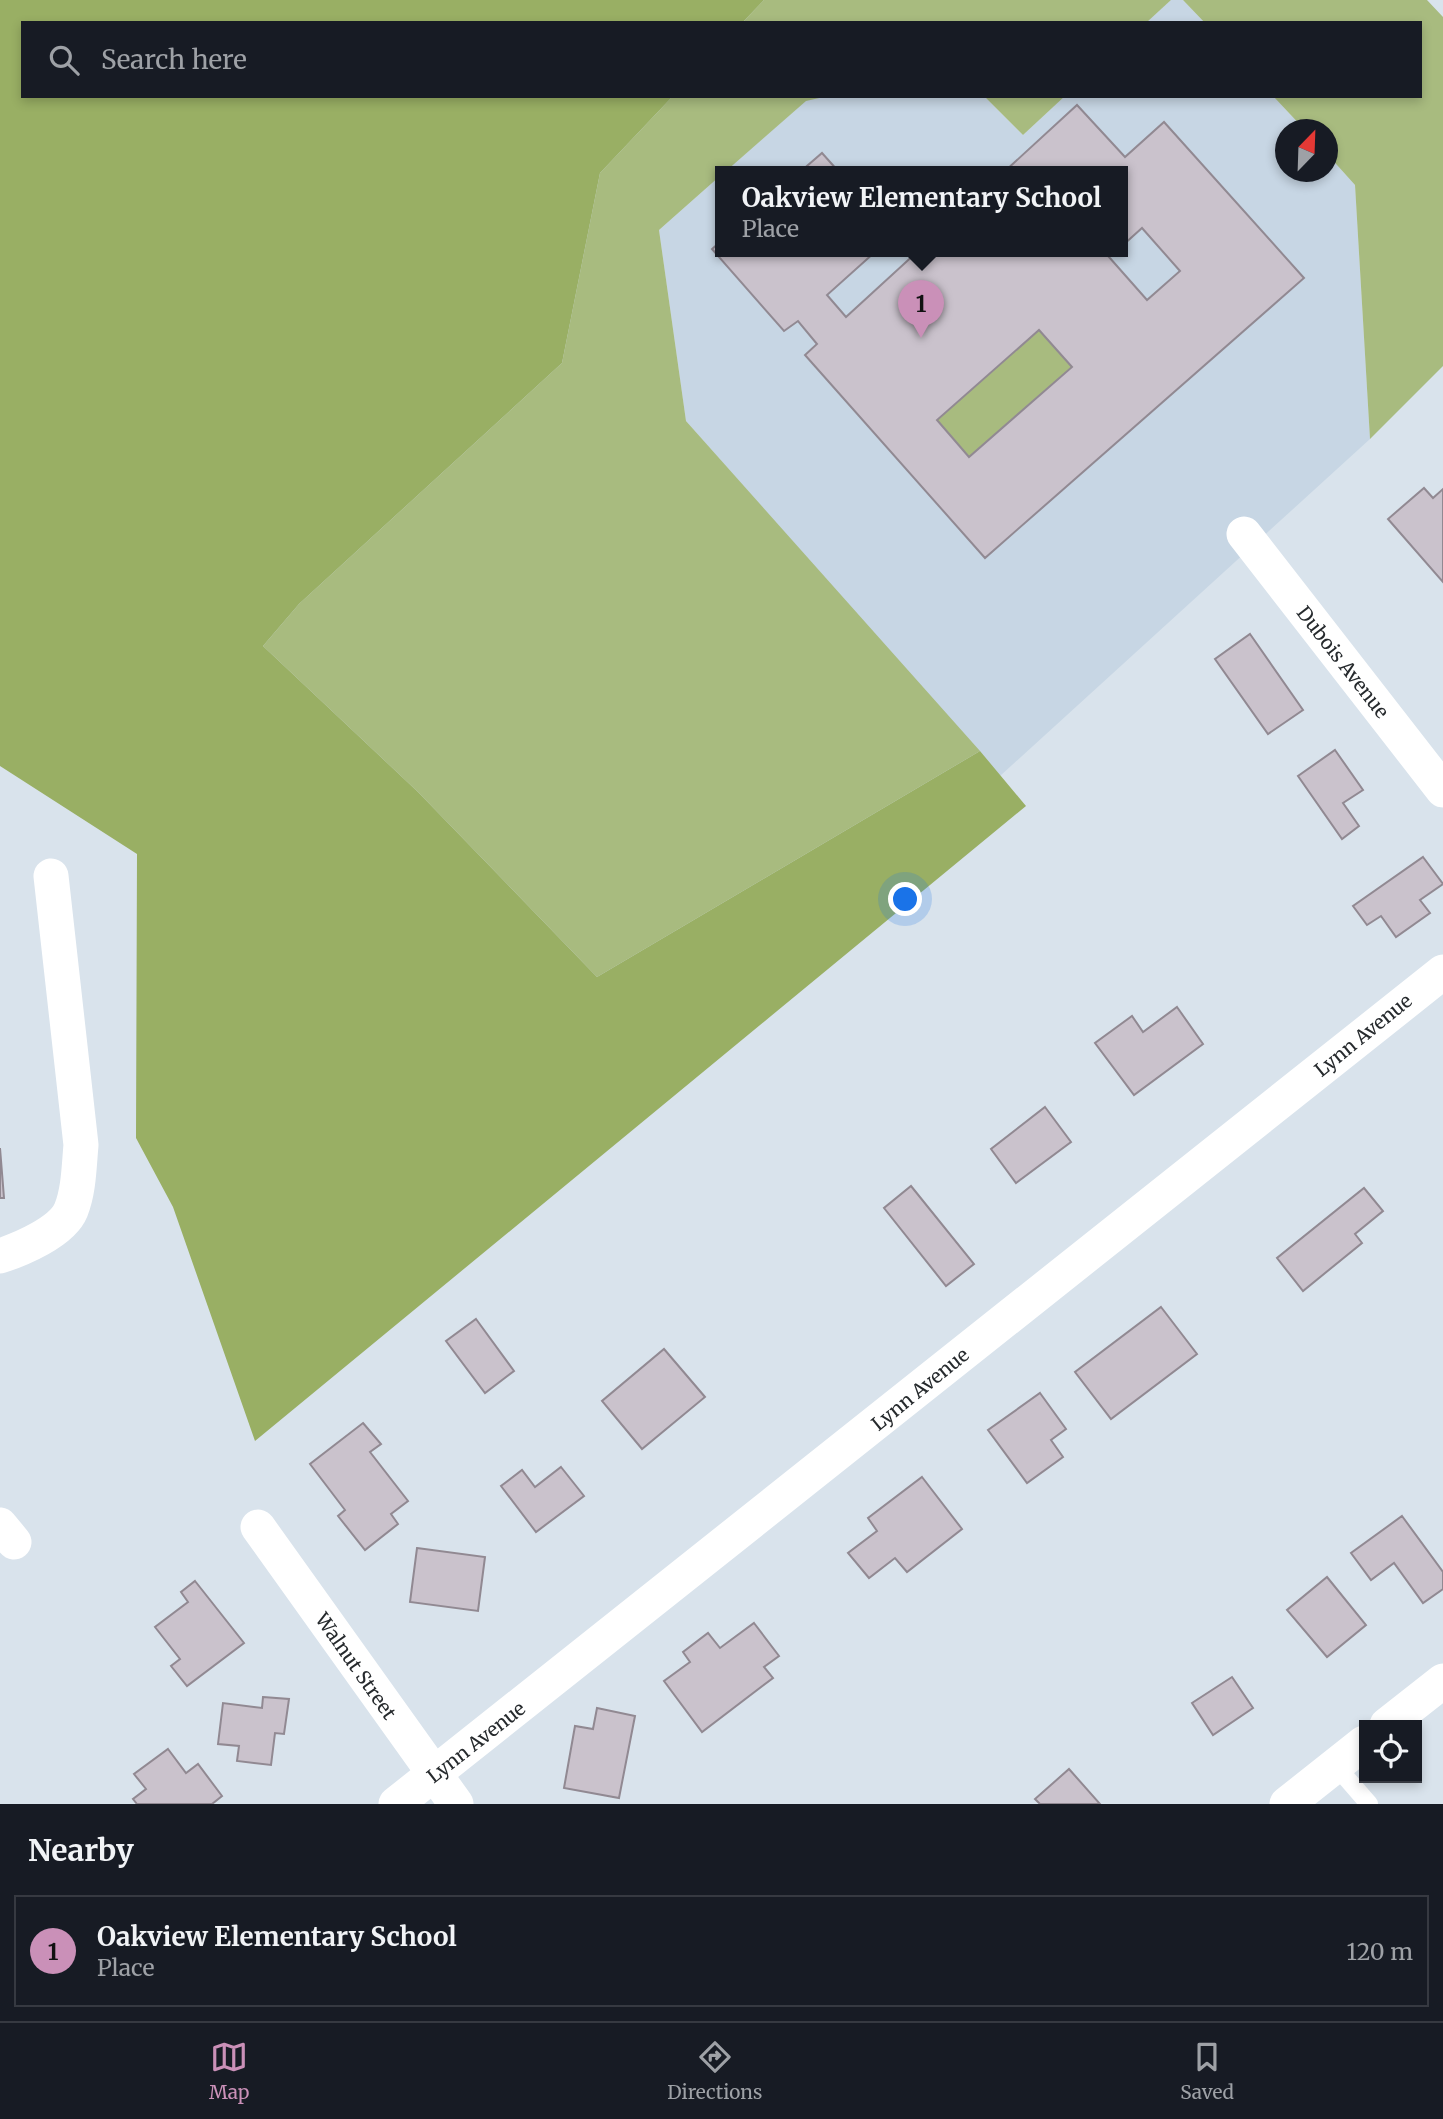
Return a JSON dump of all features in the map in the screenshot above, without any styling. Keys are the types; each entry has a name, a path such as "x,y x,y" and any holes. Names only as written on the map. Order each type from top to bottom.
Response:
{"street":[{"name":"Dubois Avenue","path":"1244,534 1443,790"},
{"path":"0,1256 36,1243 71,1212 76,1187 81,1145 51,876"},
{"name":"Lynn Avenue","path":"396,1804 1443,972"},
{"name":"Walnut Street","path":"258,1527 456,1804"},
{"path":"1393,1720 1443,1681"},
{"path":"1287,1804 1359,1747"}],"lane":[{"path":"1336,1766 1369,1804"}],"shaded area":[{"path":"1171,0 1183,0 1203,21 1148,21"},
{"path":"817,98 986,98 1023,135 1063,98 1275,98 1295,119 1275,119 1275,182 1338,182 1338,166 1355,185 1370,439 1000,776 686,421 659,230 715,180 715,257 1128,257 1128,166 732,166 806,100"}],"green space":[{"path":"0,0 764,0 744,21 21,21 21,98 671,98 600,173 562,363 299,604 263,646 418,792 597,977 980,751 1026,806 255,1441 173,1207 136,1138 137,854 0,766"},
{"path":"764,0 1171,0 1148,21 744,21"},
{"path":"1183,0 1427,0 1443,17 1443,366 1370,439 1355,185 1338,166 1338,119 1295,119 1275,98 1422,98 1422,21 1203,21"},
{"path":"671,98 819,98 806,101 732,166 715,166 715,180 659,230 686,421 980,751 597,977 418,792 263,646 299,604 562,363 600,173"},
{"path":"986,98 1063,98 1023,135"},
{"path":"1039,330 1072,367 969,457 937,420"}],"building":[{"path":"1077,105 1125,157 1164,122 1304,278 985,558 805,355 817,344 798,321 784,331 719,257 869,257 827,295 846,317 912,257 1109,257 1147,300 1180,271 1142,228 1128,241 1128,166 1011,166","holes":["1039,330 1072,367 969,457 937,420"]},
{"path":"822,153 834,166 807,166"},
{"path":"1424,488 1433,498 1443,489 1443,582 1388,519"},
{"path":"1250,634 1303,710 1268,734 1215,659"},
{"path":"1335,750 1363,790 1343,803 1359,826 1342,839 1298,776"},
{"path":"1423,857 1443,884 1420,900 1430,913 1396,937 1381,916 1367,925 1353,906"},
{"path":"1177,1007 1203,1044 1134,1095 1095,1043 1132,1016 1143,1032"},
{"path":"1045,1107 1071,1142 1016,1183 991,1149"},
{"path":"0,1148 4,1198 0,1198"},
{"path":"911,1186 974,1264 946,1286 884,1208"},
{"path":"1364,1188 1383,1211 1355,1234 1362,1243 1303,1291 1277,1258"},
{"path":"1161,1307 1197,1354 1111,1419 1075,1372"},
{"path":"476,1319 514,1371 485,1393 446,1341"},
{"path":"664,1349 705,1397 642,1449 602,1401"},
{"path":"1040,1393 1066,1429 1051,1440 1063,1457 1027,1483 988,1430"},
{"path":"363,1423 381,1444 370,1452 408,1501 391,1514 398,1524 365,1550 338,1516 345,1510 310,1464"},
{"path":"561,1467 584,1496 536,1532 501,1486 522,1470 535,1487"},
{"path":"922,1477 962,1529 907,1572 895,1558 869,1578 848,1553 877,1531 868,1518"},
{"path":"1402,1516 1443,1572 1443,1589 1423,1603 1394,1563 1371,1580 1351,1553"},
{"path":"417,1548 485,1557 478,1611 410,1602"},
{"path":"1327,1577 1366,1625 1327,1657 1287,1610"},
{"path":"195,1581 244,1643 187,1686 171,1666 180,1659 155,1627 188,1602 181,1592"},
{"path":"754,1623 779,1656 764,1667 773,1678 702,1732 664,1681 690,1662 683,1652 708,1633 720,1648"},
{"path":"1232,1677 1253,1708 1213,1735 1192,1703"},
{"path":"263,1697 289,1699 284,1734 275,1733 271,1765 237,1761 239,1746 218,1744 223,1703 262,1708"},
{"path":"597,1708 635,1716 619,1798 564,1788 575,1726 593,1729"},
{"path":"168,1749 186,1773 198,1764 222,1796 212,1804 137,1804 133,1799 146,1789 134,1774"},
{"path":"1069,1769 1100,1804 1040,1804 1035,1799"}],"place":[{"name":"Oakview Elementary School","path":"921,338"}]}
